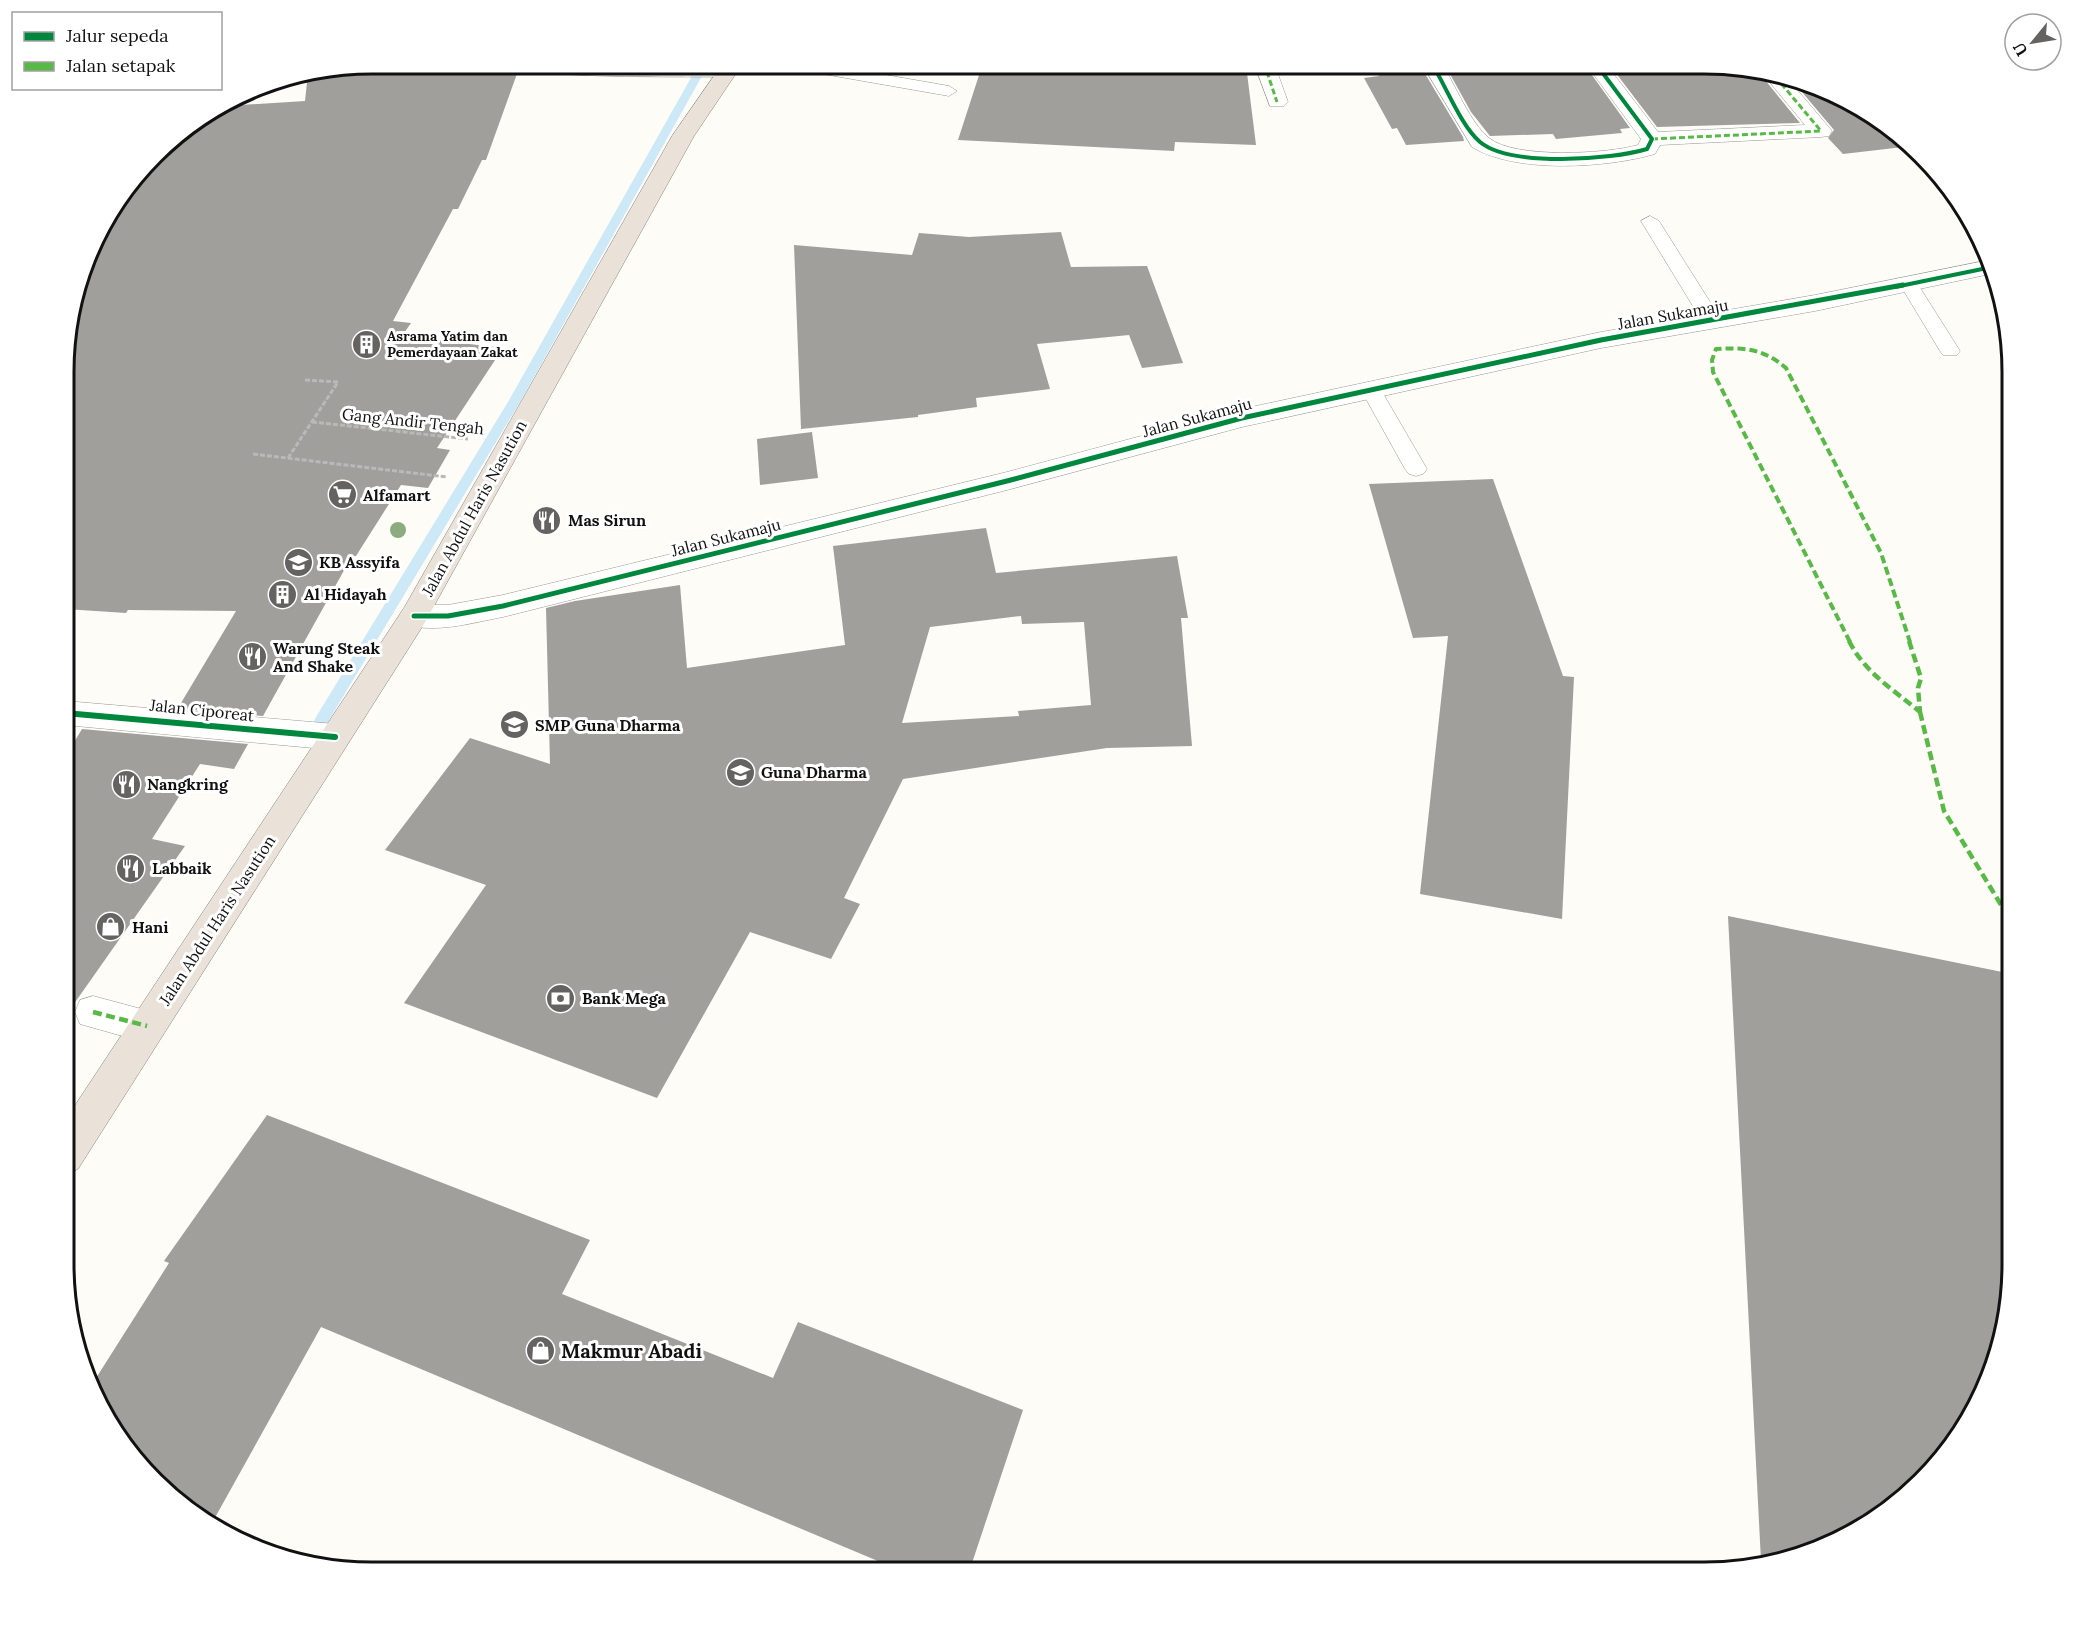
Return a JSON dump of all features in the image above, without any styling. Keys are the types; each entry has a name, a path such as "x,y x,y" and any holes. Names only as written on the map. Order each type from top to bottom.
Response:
{"highway":[{"name":"Jalan Abdul Haris Nasution","path":"74,1140 414,616 683,136 720,80"}],"street":[{"path":"1268,74 1277,102"},
{"path":"1439,74 1480,142 1497,153 1519,158 1634,153 1647,149 1652,139"},
{"path":"1603,74 1652,139"},
{"path":"1652,139 1821,131 1782,84"},
{"name":"Jalan Sukamaju","path":"414,616 448,616 503,606 1019,478 1242,418 1601,340 1984,269"},
{"name":"Jalan Ciporeat","path":"74,714 335,736"},
{"path":"93,1012 147,1026"}],"lane":[{"path":"623,74 720,80"},
{"path":"852,74 949,91"},
{"path":"1650,221 1712,321"},
{"path":"1908,283 1950,351"},
{"path":"1371,390 1416,469"}],"path":[{"path":"288,458 338,382 305,380"},
{"path":"253,454 489,482"}],"building":[{"path":"517,74 486,160 482,160 458,209 453,209 393,321 411,323 402,336 503,348 437,448 450,450 428,488 401,485 356,556 352,556 263,716 178,708 236,611 128,610 126,613 74,610 74,352 79,313 89,275 113,222 147,175 175,147 237,105 305,101 307,81 332,76"},
{"path":"979,74 1247,74 1256,145 1175,142 1174,151 958,140"},
{"path":"1378,74 1425,74 1464,141 1406,145 1397,128 1392,129 1364,78 1379,76"},
{"path":"1450,74 1591,74 1630,128 1620,129 1622,133 1556,139 1553,134 1490,136 1471,112"},
{"path":"1617,74 1723,74 1765,80 1800,123 1657,127"},
{"path":"1799,89 1853,113 1900,147 1843,154 1828,138 1834,130"},
{"path":"1061,232 1071,267 1147,266 1183,363 1142,368 1129,335 1037,344 1050,389 976,398 977,407 918,415 918,417 801,429 794,245 912,255 919,233 969,237"},
{"path":"812,432 818,478 760,485 757,439"},
{"path":"1493,479 1563,676 1574,677 1562,919 1420,894 1448,636 1413,638 1369,484"},
{"path":"986,528 996,573 1177,556 1188,618 1181,618 1192,746 1107,748 903,779 844,898 860,904 831,959 750,932 657,1098 404,1003 486,885 385,850 470,738 550,764 546,608 575,601 680,585 687,668 845,645 833,546","holes":["1021,616 1022,624 1084,622 1091,705 1018,711 1019,716 902,723 930,627"]},
{"path":"82,729 248,744 234,769 200,764 152,839 185,846 74,1004 74,742"},
{"path":"1728,916 2002,972 2001,1283 1996,1322 1979,1378 1962,1413 1940,1445 1900,1488 1853,1522 1836,1531 1800,1546 1761,1556"},
{"name":"Makmur Abadi","path":"267,1115 590,1240 562,1294 773,1378 798,1322 1023,1410 972,1562 880,1562 321,1327 215,1517 175,1488 147,1460 113,1413 96,1378 169,1263 164,1261"}],"waterway":[{"path":"321,721 514,402 697,76"},
{"path":"184,709 209,712"}],"marked path":[{"path":"1268,74 1277,102"},
{"path":"1652,139 1821,131 1782,84"},
{"path":"1737,347 1762,351 1786,368 1881,553 1921,678 1918,688 1920,712 1893,689 1877,680 1853,649 1713,372 1712,360 1716,349 1737,347"},
{"path":"1920,712 1944,811 2002,907"},
{"path":"93,1012 147,1026"}],"cycle path":[{"path":"1438,74 1475,136 1493,151 1511,156 1554,159 1634,153 1647,149 1652,139 1603,74"},
{"path":"414,616 448,616 503,606 1007,481 1242,418 1601,340 1815,303 1984,269"},
{"path":"74,714 335,737"}],"place":[{"name":"Asrama Yatim dan Pemerdayaan Zakat","path":"366,344"},
{"name":"Alfamart","path":"342,495"},
{"name":"Mas Sirun","path":"547,520"},
{"name":"KB Assyifa","path":"298,562"},
{"name":"Al Hidayah","path":"283,594"},
{"name":"Warung Steak And Shake","path":"252,657"},
{"name":"SMP Guna Dharma","path":"514,725"},
{"name":"Guna Dharma","path":"740,772"},
{"name":"Nangkring","path":"126,784"},
{"name":"Labbaik","path":"131,868"},
{"name":"Hani","path":"111,927"},
{"name":"Bank Mega","path":"561,998"},
{"name":"Makmur Abadi","path":"540,1350"}]}
